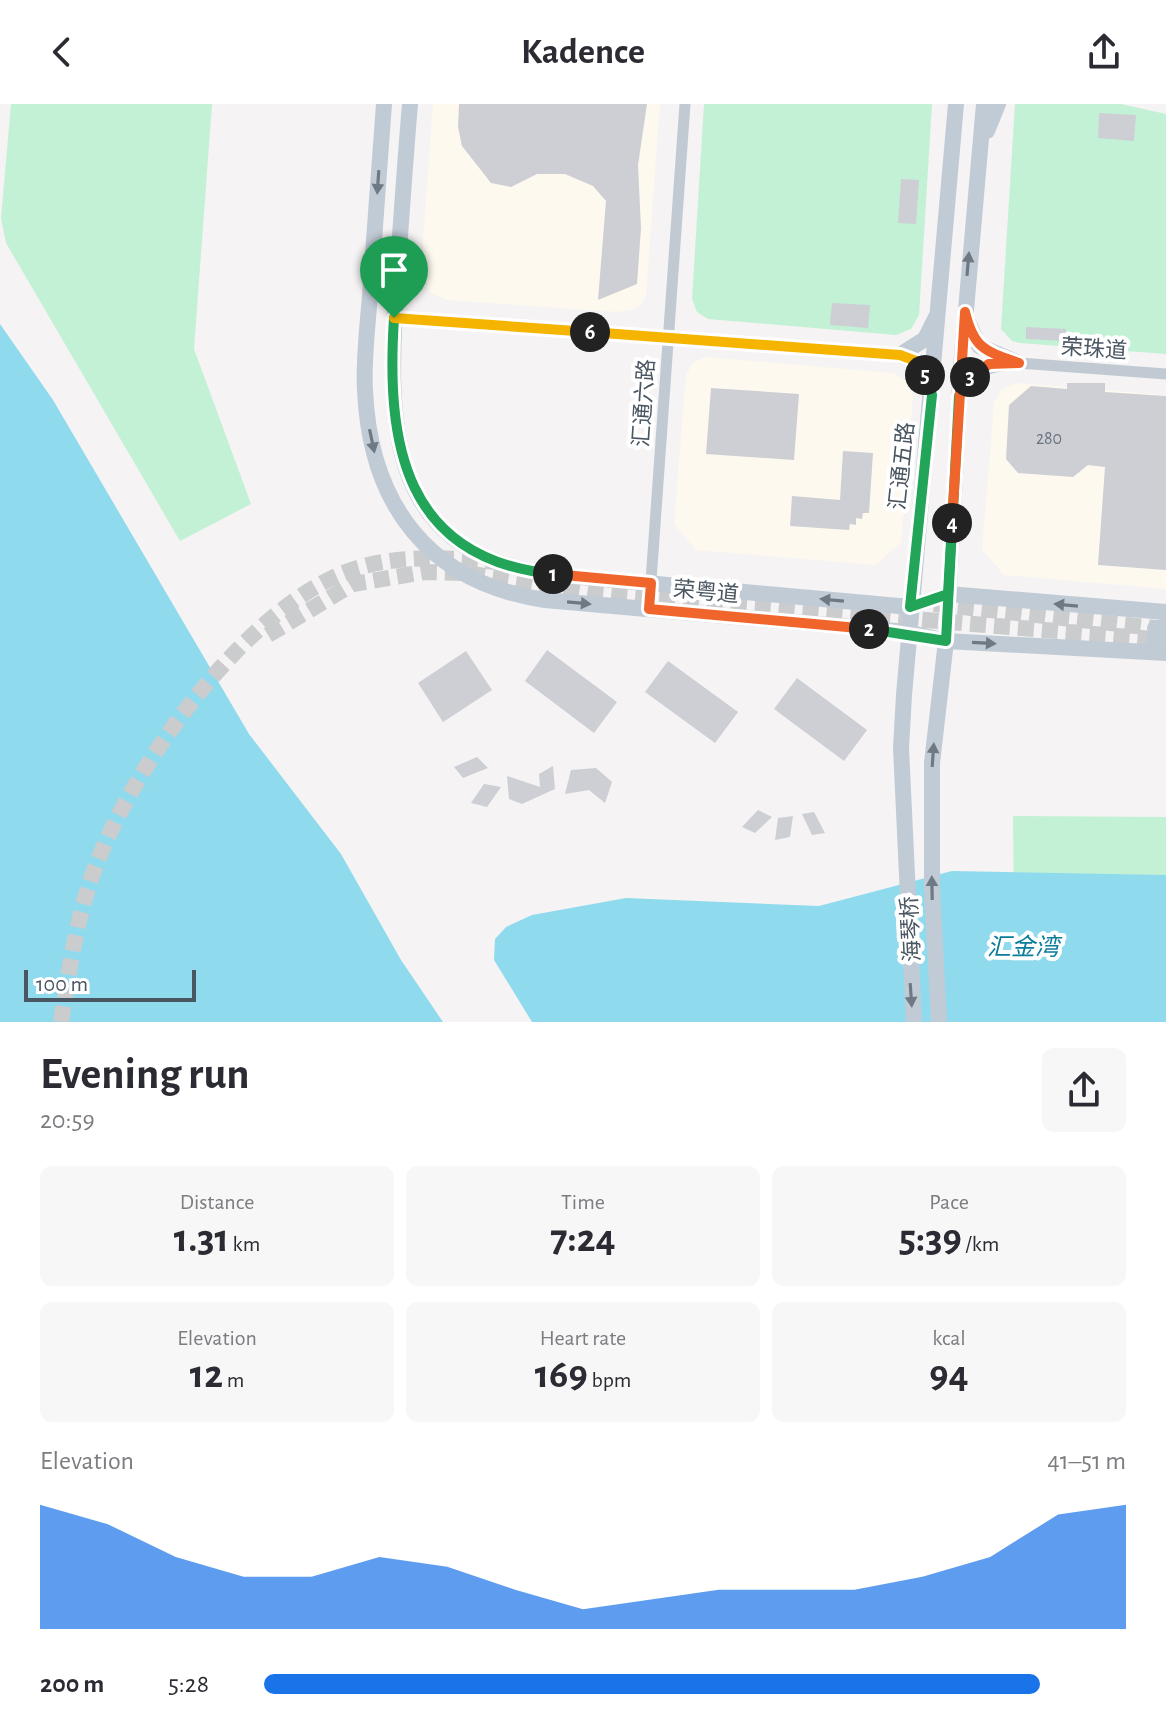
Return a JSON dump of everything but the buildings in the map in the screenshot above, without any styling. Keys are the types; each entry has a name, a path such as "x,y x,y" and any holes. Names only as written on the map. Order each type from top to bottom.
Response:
{"street":[{"name":"荣粤道","path":"384,104 365,386 372,445 392,501 426,547 474,580 527,597 907,632 946,641 1166,653"},
{"name":"荣粤道","path":"410,104 391,386 397,439 414,489 444,528 471,549 516,568 910,607 948,594 1166,612"},
{"name":"汇通六路","path":"649,609 685,104"},
{"name":"汇通五路","path":"905,833 901,748 907,632 932,395 956,104"},
{"path":"946,641 959,396 984,104"},
{"path":"980,147 998,104"},
{"path":"900,355 925,339 940,304"},
{"path":"965,312 972,337 979,346 1019,363"},
{"path":"394,318 900,355 916,361 924,371 932,395"},
{"path":"959,396 974,373 989,364 1019,363"},
{"name":"荣珠道","path":"1019,363 1166,374"},
{"name":"海琴桥","path":"939,1022 931,833 932,763 946,641"},
{"name":"海琴桥","path":"905,833 914,1022"}],"shaded area":[{"path":"433,104 660,104 646,295 642,303 635,309 617,312 447,300 431,293 421,269"},
{"path":"705,357 893,373 907,381 913,396 901,543 875,565 696,550 674,524 686,375 693,363"},
{"path":"1017,383 1166,395 1166,589 1004,575 982,549 994,403 1002,389"}],"green space":[{"path":"11,104 212,104 194,349 251,504 180,541 6,243 1,218"},
{"path":"704,104 932,104 919,315 911,329 896,335 708,319 697,312 692,299"},
{"path":"1015,104 1121,104 1166,114 1166,354 1020,343 1012,341 1001,329"},
{"path":"1013,816 1166,817 1166,1022 1015,1022"}],"water":[{"path":"0,324 53,400 249,734 341,854 401,960 443,1022 0,1022"},
{"name":"汇金湾","path":"952,871 1166,875 1166,1022 532,1022 494,960 495,939 506,927 532,915 626,898 819,906"}],"tunnel":[{"path":"61,1022 80,918 105,843 157,750 190,704 227,661 266,623 306,593 346,572 402,560 440,558 497,562"},
{"path":"268,635 353,584 424,572 466,573 588,592 1154,639"},
{"path":"934,604 1155,628"}],"route":[{"path":"394,318 391,404 402,456 414,489 423,503 444,528 471,549 500,563 532,572 651,583 649,609 907,632 946,641 948,594 959,396 966,383 974,373 989,364 1019,363 979,346 972,337 965,312 961,367 948,594 910,607 932,395 924,371 916,361 900,355 394,318"}]}
